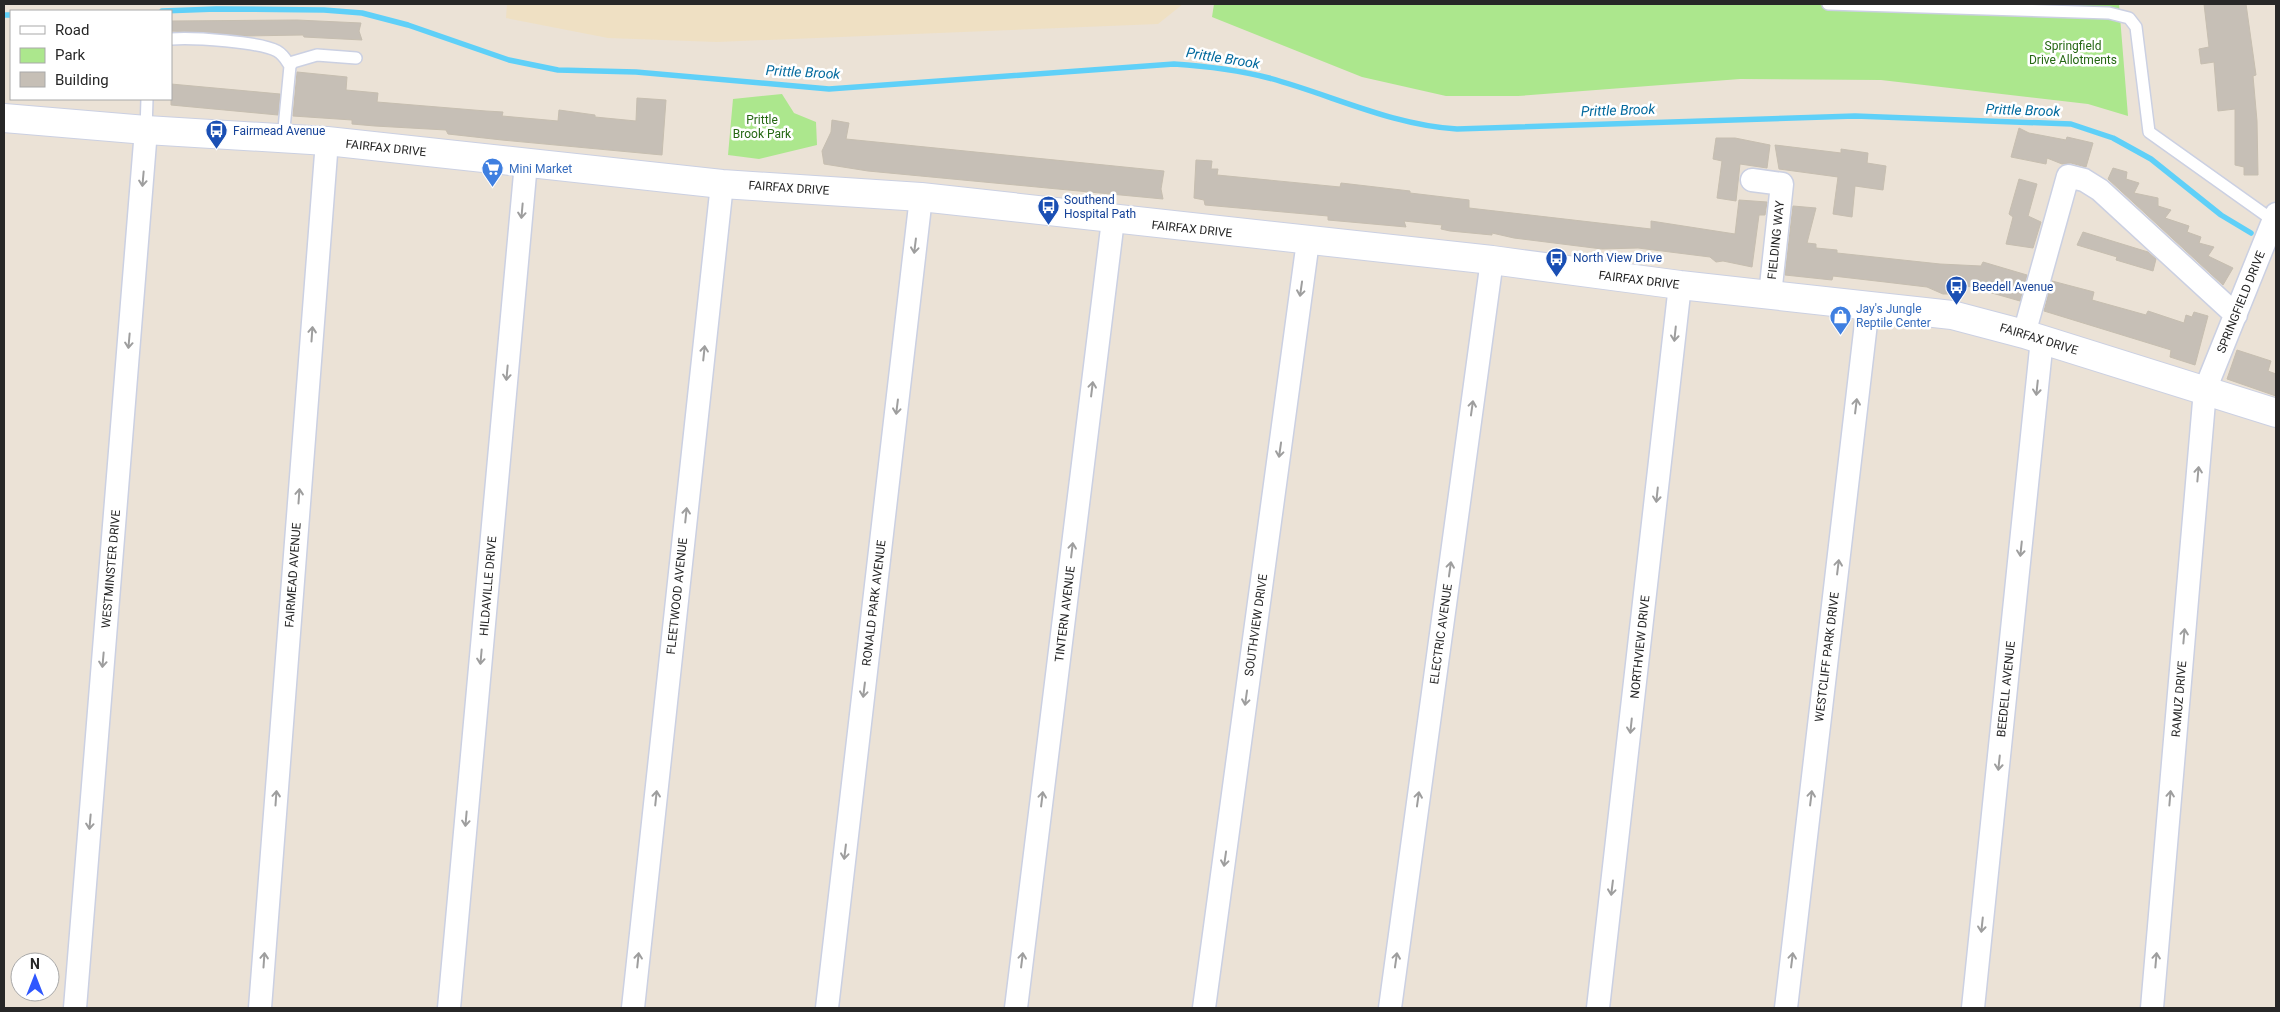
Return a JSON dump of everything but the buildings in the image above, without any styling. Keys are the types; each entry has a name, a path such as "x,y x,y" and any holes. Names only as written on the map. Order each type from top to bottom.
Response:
{"street":[{"name":"FAIRFAX DRIVE","path":"4,118 146,130 327,141 722,184 921,197 1113,220 1492,260 1770,296 1952,315 2033,337 2276,413"},
{"name":"WESTMINSTER DRIVE","path":"75,1008 146,130"},
{"name":"FAIRMEAD AVENUE","path":"260,1008 327,141"},
{"name":"HILDAVILLE DRIVE","path":"449,1008 526,163"},
{"name":"BEEDELL AVENUE","path":"1973,1008 2033,337 2068,176 2084,180 2100,190 2236,315"},
{"name":"FIELDING WAY","path":"1752,180 1782,184 1770,296"},
{"name":"FLEETWOOD AVENUE","path":"633,1008 722,184"},
{"name":"RONALD PARK AVENUE","path":"827,1008 921,197"},
{"name":"SPRINGFIELD DRIVE","path":"2205,390 2275,217"},
{"name":"TINTERN AVENUE","path":"1016,1008 1113,220"},
{"name":"SOUTHVIEW DRIVE","path":"1204,1008 1308,241"},
{"name":"ELECTRIC AVENUE","path":"1390,1008 1492,260"},
{"name":"NORTHVIEW DRIVE","path":"1598,1008 1680,285"},
{"name":"WESTCLIFF PARK DRIVE","path":"1786,1008 1868,306"},
{"name":"RAMUZ DRIVE","path":"2152,1008 2205,390"}],"lane":[{"path":"1828,4 2109,13 2129,18 2136,27 2149,132 2275,217"},
{"path":"172,39 258,45 276,50 284,56 290,66 283,139"},
{"path":"290,66 293,62 309,56 356,58"},
{"path":"146,130 147,100"}],"shaded area":[{"path":"507,4 1183,4 1158,24 717,42 608,38 506,18"}],"green space":[{"name":"Springfield Drive Allotments","path":"1214,4 2119,4 2128,116 2088,104 1881,80 1740,79 1518,96 1446,96 1362,77 1212,17"},
{"name":"Prittle Brook Park","path":"782,94 794,113 816,122 817,145 759,159 728,155 733,99"}],"waterway":[{"name":"Prittle Brook","path":"172,11 324,10 362,13 408,25 509,60 558,70 636,72 829,89 1174,64 1198,66 1269,78 1385,116 1409,122 1457,129 1855,116 2071,124 2113,138 2151,159 2221,215 2251,233"},
{"name":"Prittle Brook","path":"4,15 10,15"}],"place":[{"name":"Fairmead Avenue","path":"217,150"},
{"name":"Mini Market","path":"493,188"},
{"name":"Southend Hospital Path","path":"1048,226"},
{"name":"North View Drive","path":"1557,277"},
{"name":"Beedell Avenue","path":"1956,306"},
{"name":"Jay's Jungle Reptile Center","path":"1840,335"}]}
